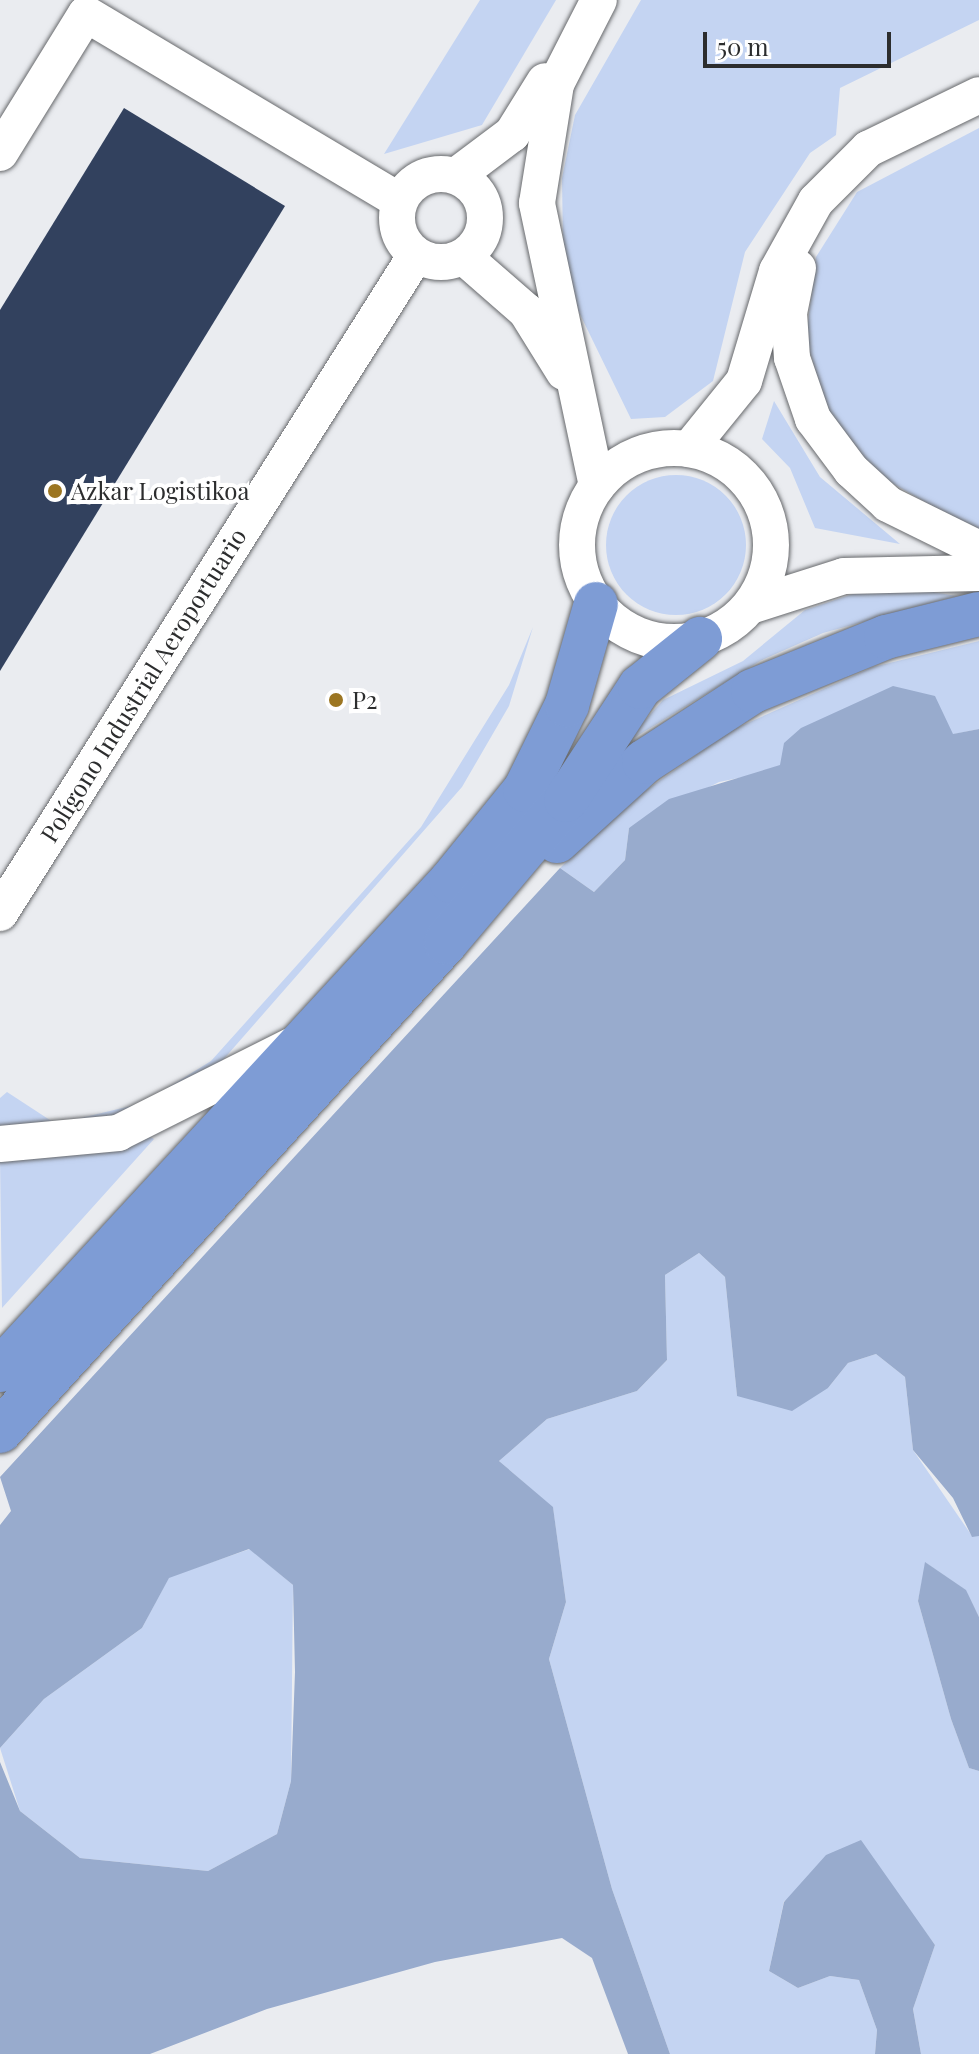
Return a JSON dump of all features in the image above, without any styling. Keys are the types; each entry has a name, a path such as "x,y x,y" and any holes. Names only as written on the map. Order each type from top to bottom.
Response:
{"highway":[{"path":"0,1370 300,1041 451,881 525,790 567,705 596,604"},
{"path":"446,942 687,728 824,658 979,614"},
{"path":"0,1431 446,942 566,800 618,713 700,639"}],"street":[{"path":"456,176 512,134 589,13"},
{"path":"589,13 543,136 537,203 584,411 597,486 577,545 596,604 632,633 677,642 700,639 750,606 844,576 979,573"},
{"path":"0,153 86,14 400,201"},
{"path":"689,449 744,381 777,271 816,201 868,149 979,95"},
{"path":"456,176 471,184 486,213 481,238 464,257 431,262 416,255 398,231 400,201 423,177 456,176"},
{"path":"816,201 789,313 792,358 813,419 851,470 888,504 979,549"},
{"name":"Polígono Industrial Aeroportuario","path":"0,913 416,255"},
{"path":"464,257 526,311 584,411"},
{"path":"597,486 623,463 655,450 689,449 735,469 765,510 770,559 750,606"},
{"path":"0,1144 118,1133 300,1041"}],"shaded area":[{"path":"480,0 556,0 482,125 384,154"},
{"path":"641,0 979,0 979,20 840,88 836,135 810,153 745,252 713,381 665,417 631,419 574,302 563,247 562,178 575,115"},
{"path":"979,128 979,533 878,475 828,413 806,339 816,257 857,192"},
{"path":"774,401 820,477 900,544 815,528 790,468 762,439"},
{"path":"676,475 703,480 726,495 741,518 746,545 741,572 726,595 703,610 676,615 649,610 626,595 611,572 606,545 611,518 626,495 649,480"},
{"path":"908,588 957,596 823,633 760,661 624,744 663,700 743,661 805,610 859,592"},
{"path":"533,627 509,706 462,787 222,1061 174,1092 119,1117 48,1133 0,1129 0,1098 7,1092 56,1124 143,1103 211,1061 421,827 509,685"},
{"path":"979,641 979,729 719,782 629,828 625,860 594,892 560,868 625,805 732,730 873,667"},
{"path":"893,686 935,696 953,734 979,729 979,1536 972,1537 953,1498 913,1450 905,1377 876,1354 848,1363 828,1388 792,1411 737,1396 725,1277 699,1253 665,1275 667,1360 637,1391 547,1419 499,1461 553,1507 566,1602 549,1659 612,1889 670,2054 628,2054 592,1958 562,1938 435,1962 267,2009 150,2054 0,2054 0,1762 20,1811 80,1858 208,1871 277,1834 291,1781 295,1672 293,1585 249,1549 169,1578 142,1628 44,1699 0,1748 0,1525 11,1511 0,1477 560,868 594,892 625,860 629,828 669,799 780,765 784,743 801,728"},
{"path":"147,1135 154,1139 2,1308 0,1158 90,1153"},
{"path":"699,1253 725,1277 737,1396 828,1388 848,1363 876,1354 905,1377 913,1450 972,1536 979,1536 979,1617 965,1590 926,1563 918,1601 951,1719 969,1768 979,1771 979,2054 921,2054 913,2009 935,1945 889,1883 784,1901 769,1971 798,1988 830,1976 859,1980 877,2030 875,2054 670,2054 612,1889 549,1659 566,1602 553,1508 499,1461 547,1419 637,1391 667,1360 665,1275"},
{"path":"250,1549 293,1585 291,1781 277,1834 208,1871 80,1858 20,1811 0,1748 44,1699 142,1628 169,1577"},
{"path":"925,1562 966,1590 979,1617 979,1771 969,1768 951,1719 918,1601"},
{"path":"861,1840 935,1945 913,2009 921,2054 875,2054 877,2030 859,1980 830,1976 798,1988 769,1971 784,1902 826,1855"}],"building":[{"name":"Azkar Logistikoa","path":"124,108 285,206 0,671 0,310"}],"place":[{"name":"Azkar Logistikoa","path":"55,491"},
{"name":"P2","path":"336,700"}]}
